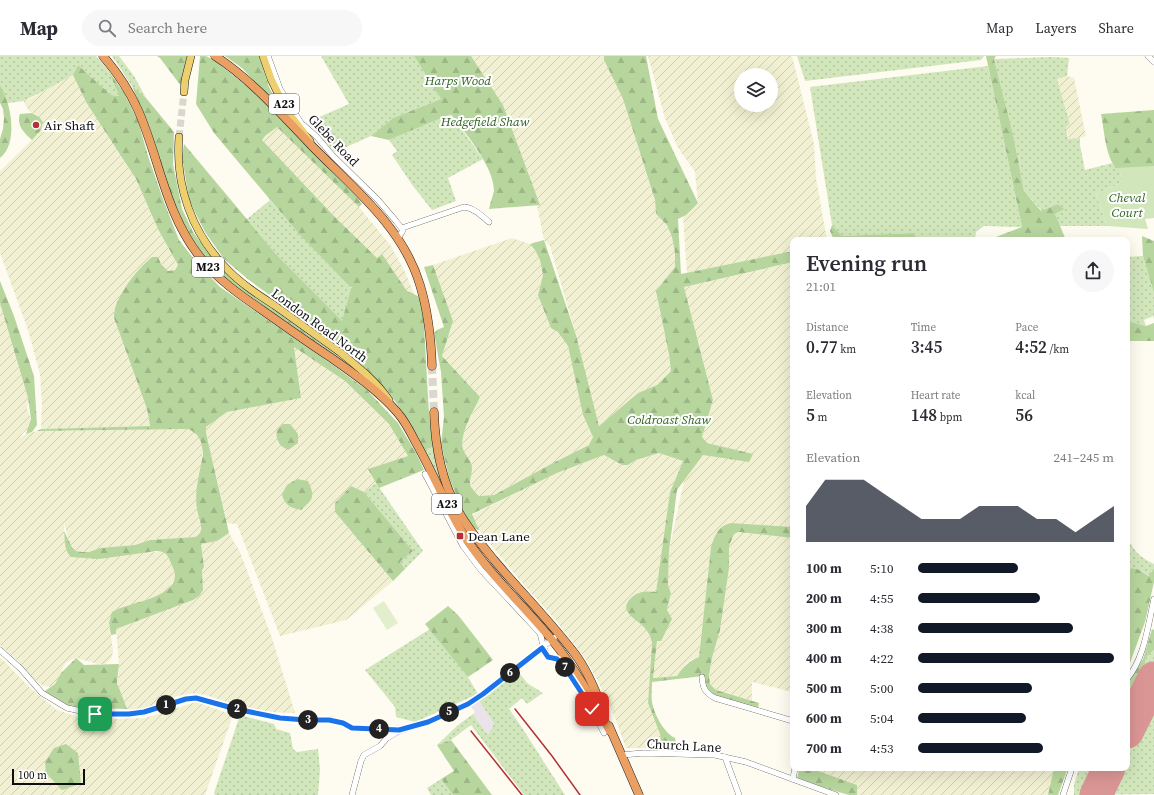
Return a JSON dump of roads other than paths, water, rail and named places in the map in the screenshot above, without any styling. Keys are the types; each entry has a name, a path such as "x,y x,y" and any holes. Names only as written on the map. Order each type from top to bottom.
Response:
{"highway":[{"name":"M23","path":"103,56 120,78 133,100 143,124 164,190 174,214 186,237 201,258 238,294 346,368 398,412"},
{"path":"215,56 235,70 259,91 314,148"},
{"name":"A23","path":"314,148 372,206 398,238 410,259 424,297 428,321 432,366"},
{"name":"London Road North","path":"398,412 420,448 466,538 487,566 539,628 552,640"},
{"name":"A23","path":"434,412 437,442 442,468 449,491 459,512 476,537 508,578 575,654 593,685 607,732"},
{"name":"A23","path":"552,640 621,755 639,795"}],"main road":[{"path":"184,92 185,80 191,56"},
{"name":"A23","path":"263,56 271,79 284,105 308,137 314,148"},
{"name":"London Road North","path":"179,137 178,162 185,198 198,231 214,255 244,285 341,352 385,395 398,412"}],"street":[{"name":"Glebe Road","path":"268,56 280,88 290,107 301,123 316,136 337,160 378,200 402,228"},
{"path":"1148,56 1154,62"},
{"path":"398,238 402,232 402,228 464,207 468,207 477,212 489,222"},
{"name":"London Road North","path":"425,474 463,546 482,570 539,628"},
{"path":"1130,676 1133,672 1142,649 1154,599"},
{"path":"539,628 543,641 542,648 548,657 557,659 575,677"},
{"path":"0,650 21,669 42,693 67,708 95,714 129,714 144,712 186,699 196,698 236,709 280,718 329,720 343,723 352,728 399,730 428,722 468,704 559,635"},
{"path":"702,676 703,688 707,694 715,698 790,720"},
{"path":"352,795 364,755 380,746 387,738 399,730"},
{"name":"Church Lane","path":"621,755 644,753 697,754 725,757 746,762 836,795"},
{"path":"725,757 739,795"},
{"path":"793,780 794,771"},
{"path":"1063,795 1071,771"}],"tunnel":[{"path":"179,137 184,92"},
{"path":"432,366 434,412"}],"railway":[{"path":"515,709 580,795"},
{"path":"471,731 522,795"}],"place":[{"name":"Air Shaft","path":"36,125"},
{"name":"Dean Lane","path":"460,536"}],"park label":[{"name":"Harps Wood","path":"458,80"},
{"name":"Hedgefield Shaw","path":"485,121"},
{"name":"Cheval Court","path":"1127,204"},
{"name":"Coldroast Shaw","path":"669,419"}]}
